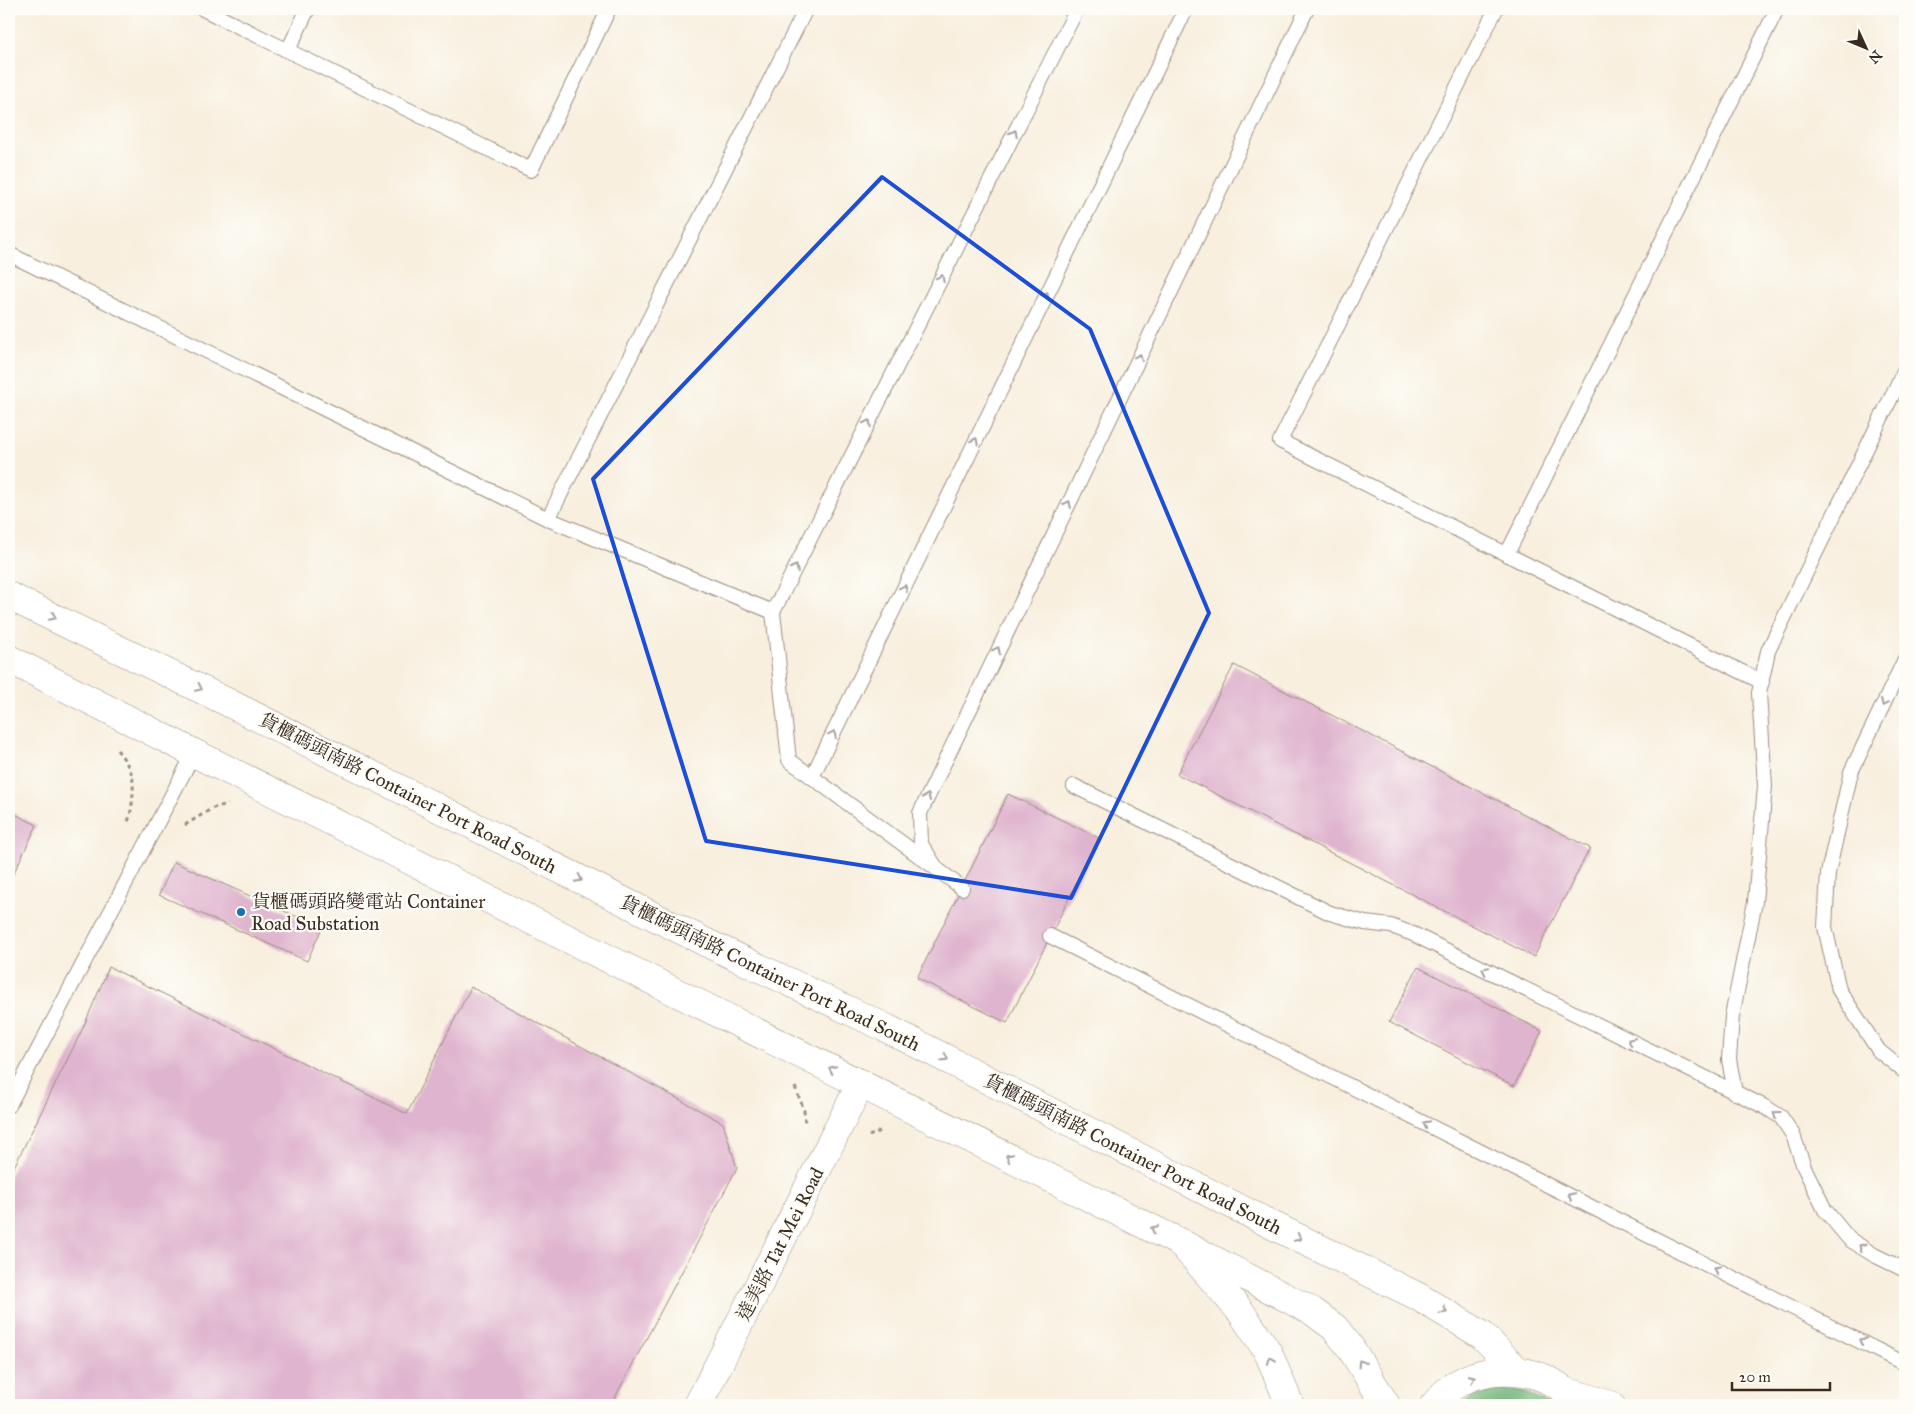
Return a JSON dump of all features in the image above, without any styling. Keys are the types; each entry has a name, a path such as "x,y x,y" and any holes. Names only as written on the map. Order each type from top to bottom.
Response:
{"street":[{"name":"貨櫃碼頭南路 Container Port Road South","path":"9,596 223,700 699,939 886,1028 1242,1210 1417,1296 1482,1335 1518,1371"},
{"path":"9,659 194,753 1181,1243 1312,1311 1335,1328 1350,1346 1386,1405"},
{"name":"達美路 Tat Mei Road","path":"698,1405 860,1083"},
{"path":"1181,1243 1242,1312 1268,1352 1290,1405"},
{"path":"1434,1405 1447,1391 1474,1376 1496,1371 1518,1371 1543,1378 1572,1398 1611,1405"}],"lane":[{"path":"203,9 531,170 610,9"},
{"path":"288,50 308,9"},
{"path":"548,519 806,9"},
{"path":"962,888 789,760 773,612 1077,9"},
{"path":"812,777 1186,9"},
{"path":"937,869 921,844 920,813 1307,9"},
{"path":"1496,9 1280,441 1762,682"},
{"path":"1507,554 1777,9"},
{"path":"9,254 548,519 773,612"},
{"path":"1735,1093 1729,1059 1732,1016 1755,902 1765,786 1759,693 1768,651 1905,369"},
{"path":"1905,660 1851,772 1828,873 1825,927 1839,990 1879,1051 1905,1072"},
{"path":"9,1105 194,753"},
{"path":"1074,786 1330,913 1365,923 1391,926 1414,934 1765,1107 1781,1117 1792,1135 1804,1167 1825,1210 1850,1239 1874,1255 1905,1270"},
{"path":"1050,936 1905,1364"}],"path":[{"path":"117,749 123,756 132,776 131,815 123,833"},
{"path":"179,831 213,808 236,803"},
{"path":"793,1084 804,1110 806,1132"},
{"path":"863,1140 888,1127"}],"highlighted area":[{"path":"882,177 1090,329 1209,613 1071,898 706,841 593,479"}],"green space":[{"path":"1499,1389 1525,1392 1552,1405 1460,1405 1476,1396"}],"building":[{"path":"1234,665 1590,848 1534,957 1177,774"},
{"path":"1008,794 1099,838 1007,1023 917,978"},
{"path":"9,811 37,825 9,883"},
{"name":"貨櫃碼頭路變電站 Container Road Substation","path":"174,862 322,928 307,961 159,895"},
{"path":"109,967 407,1114 471,987 723,1123 737,1168 611,1405 9,1405 9,1177 83,1028"},
{"path":"1418,967 1542,1031 1514,1086 1389,1022"}],"place":[{"name":"貨櫃碼頭路變電站 Container Road Substation","path":"241,912"}]}
